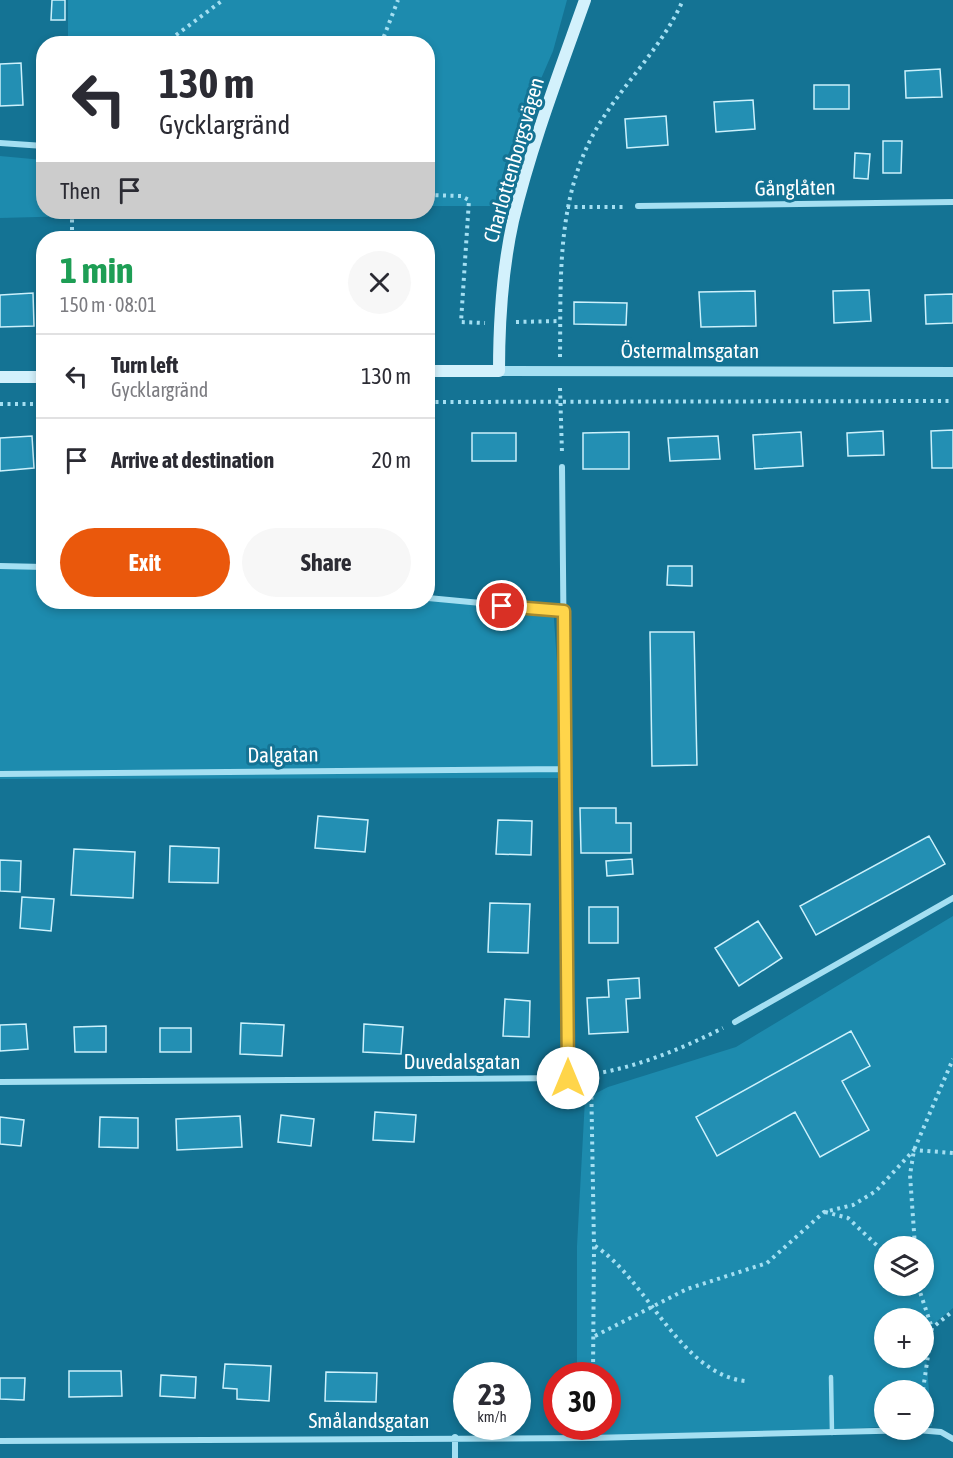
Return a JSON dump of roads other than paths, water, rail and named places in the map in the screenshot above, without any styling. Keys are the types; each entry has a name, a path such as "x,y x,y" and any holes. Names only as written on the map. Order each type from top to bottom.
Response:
{"main road":[{"name":"Charlottenborgsvägen","path":"499,371 504,276 520,194 585,0"},
{"name":"Östermalmsgatan","path":"435,371 499,371"},
{"path":"0,377 36,377"}],"street":[{"path":"0,143 36,145"},
{"name":"Gånglåten","path":"638,207 953,202"},
{"name":"Östermalmsgatan","path":"499,371 953,372"},
{"path":"562,467 566,769"},
{"path":"0,566 36,567"},
{"path":"435,599 564,611"},
{"name":"Dalgatan","path":"0,774 566,769"},
{"name":"Duvedalsgatan","path":"0,1082 568,1078 566,769"},
{"path":"735,1022 953,898"},
{"name":"Smålandsgatan","path":"531,1438 917,1430 941,1432 953,1439"},
{"name":"Smålandsgatan","path":"0,1441 453,1437"},
{"path":"455,1440 455,1458"}],"lane":[{"path":"831,1377 832,1433"}]}
